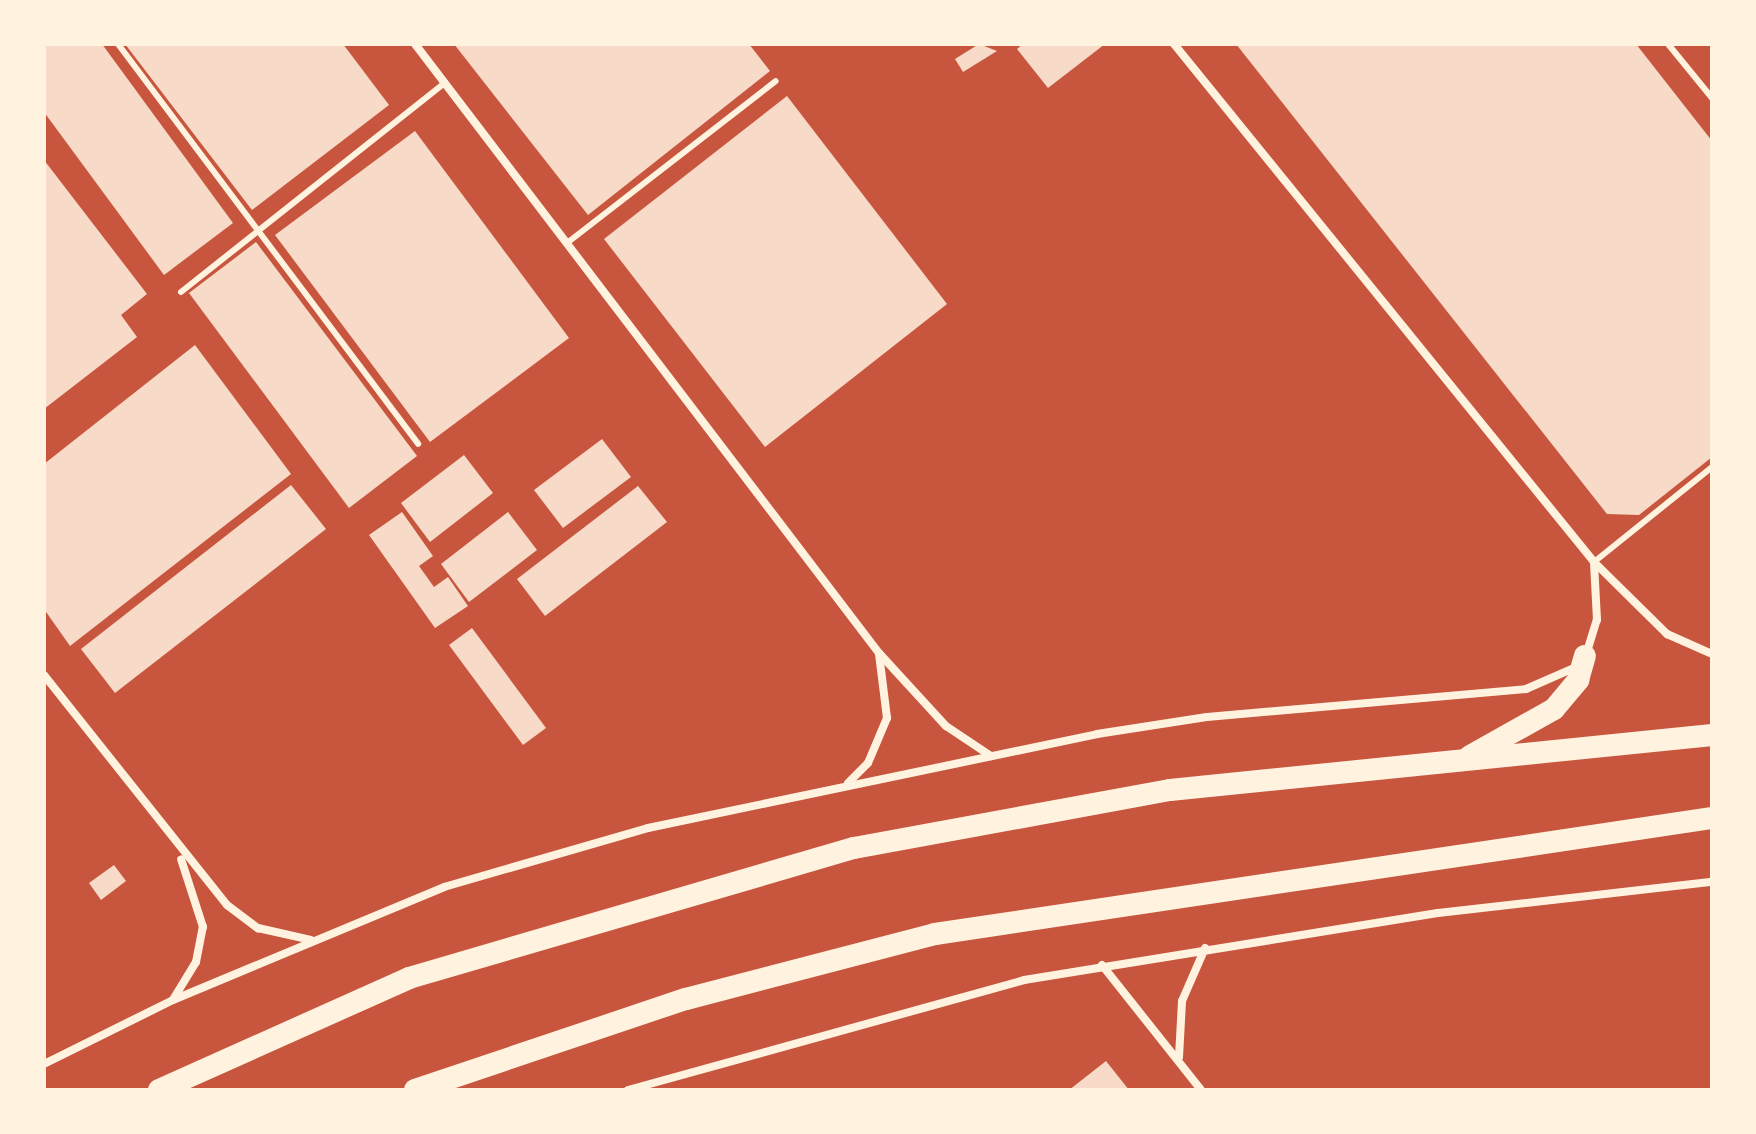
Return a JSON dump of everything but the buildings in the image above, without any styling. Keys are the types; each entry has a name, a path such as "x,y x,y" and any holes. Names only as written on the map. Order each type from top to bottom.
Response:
{"highway":[{"path":"1459,762 1554,709 1578,680 1585,656"},
{"path":"159,1090 409,978 854,848 1170,790 1712,735"},
{"path":"415,1090 686,999 935,934 1190,890 1712,818"}],"street":[{"path":"415,44 879,653 946,726 991,756"},
{"path":"1174,44 1594,562 1667,634 1712,654"},
{"path":"44,1064 173,1000 444,887 648,828 847,784 1207,717 1526,689 1568,674 1585,656 1597,620 1594,562"},
{"path":"847,784 868,763 887,718 879,653"},
{"path":"44,675 177,851 242,918 276,935 314,941"},
{"path":"173,1000 196,962 203,927 177,851"},
{"path":"628,1090 995,987 1102,965 1205,948 1712,882"},
{"path":"1179,1058 1182,1001 1205,948"},
{"path":"1102,965 1179,1058 1201,1090"}],"lane":[{"path":"118,44 418,444"},
{"path":"1668,44 1712,98"},
{"path":"567,243 776,81"},
{"path":"181,292 445,83"},
{"path":"1594,562 1712,467"}]}
